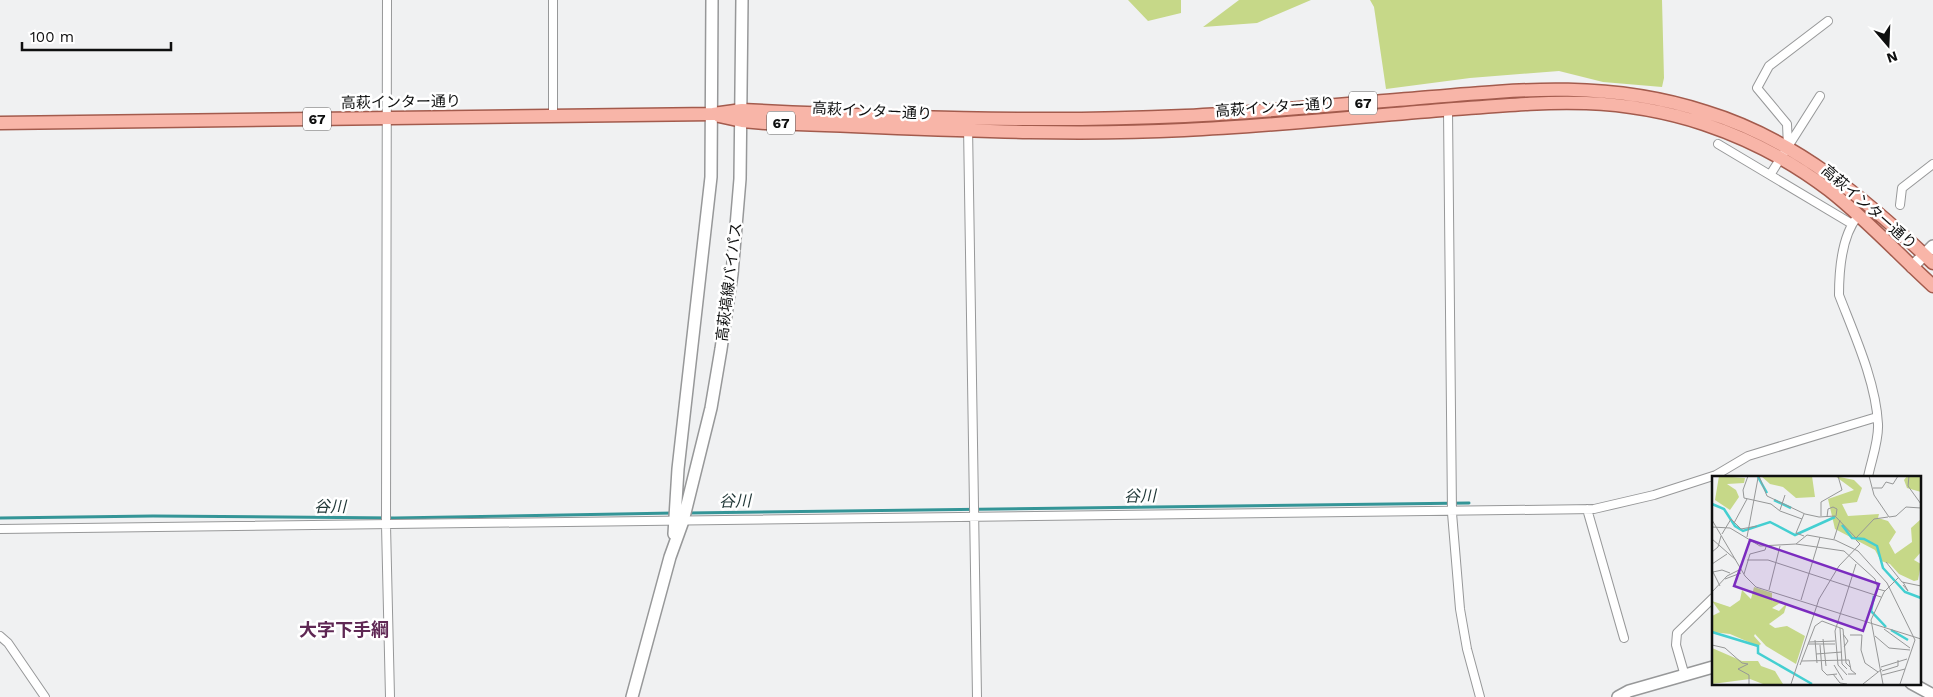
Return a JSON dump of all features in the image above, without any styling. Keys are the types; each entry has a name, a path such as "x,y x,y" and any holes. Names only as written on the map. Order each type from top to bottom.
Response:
{"main road":[{"name":"高萩塙線バイパス","path":"679,521 678,469 707,222 713,152 712,0"},
{"name":"高萩塙線バイパス","path":"632,697 711,408 723,340 737,220 742,116 742,0"},
{"name":"高萩インター通り","path":"968,126 1185,116 1515,91 1576,89 1642,96 1687,106 1745,127 1784,153 1837,181 1930,255"},
{"name":"高萩インター通り","path":"0,122 713,114 1078,133 1185,130 1448,110 1514,103 1578,101 1643,108 1705,125 1784,153 1830,191 1855,220 1933,286"},
{"path":"1912,267 1930,255"},
{"path":"1618,697 1629,691 1712,667"},
{"path":"1912,684 1933,694"}],"street":[{"path":"387,0 386,525 390,697"},
{"path":"553,0 553,116"},
{"path":"1784,153 1787,124 1757,88 1769,66 1828,21"},
{"path":"1770,175 1820,96"},
{"path":"1448,110 1452,512 1460,610 1467,649 1480,697"},
{"path":"968,126 977,697"},
{"path":"1718,144 1770,175 1855,220 1842,259 1839,295 1862,359 1877,418 1878,426 1868,476"},
{"path":"1900,205 1902,188 1933,164"},
{"path":"1713,476 1748,456 1877,418"},
{"path":"0,529 1587,509 1654,495 1712,476"},
{"path":"1587,509 1624,638"},
{"path":"1685,676 1676,644 1677,633 1712,599"},
{"path":"0,636 8,643 45,697"}],"green space":[{"path":"1128,0 1181,0 1181,13 1148,21"},
{"path":"1239,0 1311,0 1257,23 1203,27"},
{"path":"1370,0 1662,0 1664,78 1662,87 1603,82 1559,71 1470,78 1386,89 1374,7"}],"waterway":[{"name":"谷川","path":"688,513 1469,503"},
{"name":"谷川","path":"0,518 153,516 395,518 674,513"}],"district":[{"name":"大字下手綱","path":"344,629"}]}
